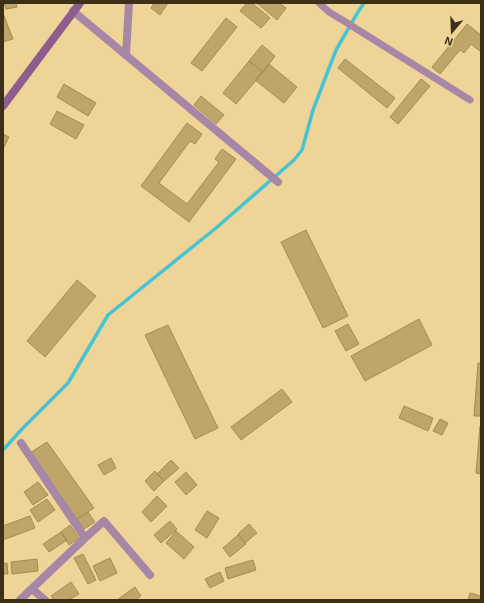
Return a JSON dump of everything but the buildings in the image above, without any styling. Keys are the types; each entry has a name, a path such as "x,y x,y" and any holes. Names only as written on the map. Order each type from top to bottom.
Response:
{"main road":[{"path":"3,106 80,3"}],"street":[{"path":"126,55 129,3"},
{"path":"73,11 278,182"},
{"path":"21,444 85,538"},
{"path":"20,600 104,521 150,575"},
{"path":"32,589 45,600"}],"lane":[{"path":"318,3 329,12 470,100"}],"waterway":[{"path":"3,450 68,383 108,315 216,228 294,160 302,150 313,110 336,50 364,3"}]}
